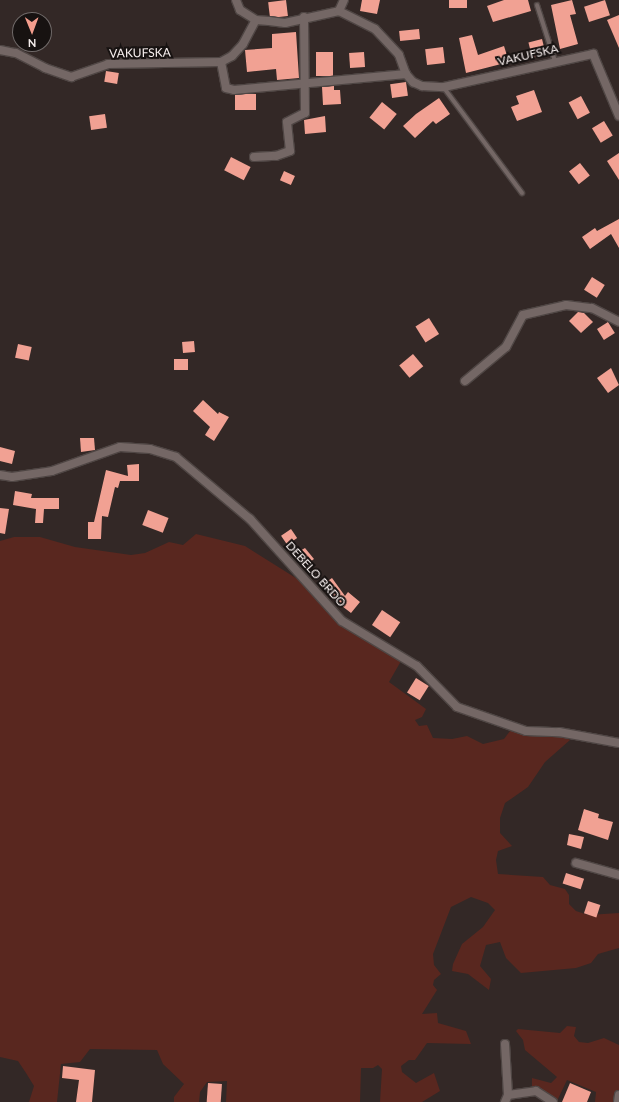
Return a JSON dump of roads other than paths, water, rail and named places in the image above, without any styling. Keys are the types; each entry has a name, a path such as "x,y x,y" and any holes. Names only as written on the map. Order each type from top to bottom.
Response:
{"street":[{"path":"236,0 240,10 256,20 285,22 339,11 375,29 399,55 406,74 234,90 226,88 221,62 232,56 243,44 256,20"},
{"path":"339,11 344,0"},
{"path":"254,157 276,156 290,151 286,122 305,113 306,84 304,17"},
{"name":"VAKUFSKA","path":"0,50 16,53 62,75 71,77 79,76 108,64 221,62"},
{"name":"VAKUFSKA","path":"406,74 413,82 422,86 444,87 555,61 593,54 619,116"},
{"path":"465,381 506,348 523,315 566,305 592,308 619,322"},
{"name":"DEBELO BRDO","path":"0,475 12,477 52,471 120,447 150,449 176,457 250,519 342,621 417,666 457,707 526,731 559,732 619,743"},
{"path":"576,863 619,875"},
{"path":"505,1044 507,1098 536,1091 552,1102"},
{"path":"618,1102 619,1095"}],"lane":[{"path":"537,5 555,61"},
{"path":"444,87 522,193"}]}
